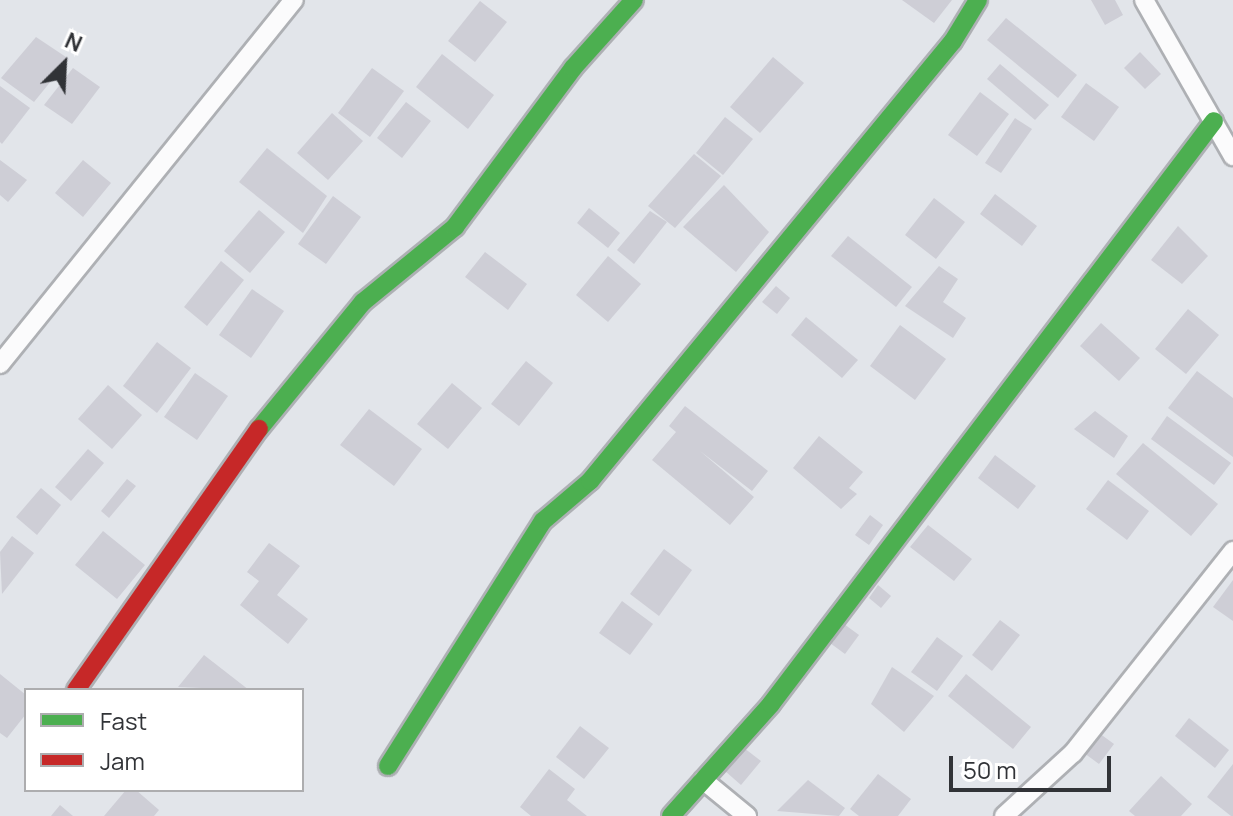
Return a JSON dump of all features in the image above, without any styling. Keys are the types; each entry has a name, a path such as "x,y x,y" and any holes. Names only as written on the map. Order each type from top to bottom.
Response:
{"street":[{"path":"0,364 294,0"},
{"path":"77,688 300,370 363,302 455,227 573,68 634,0"},
{"path":"388,766 543,521 590,481 953,41 978,0"},
{"path":"1144,0 1233,156"},
{"path":"671,816 771,704 1214,121"},
{"path":"1004,816 1073,753 1233,551"},
{"path":"703,780 747,816"}],"building":[{"path":"902,0 952,0 934,23"},
{"path":"1091,0 1115,0 1123,15 1105,25"},
{"path":"480,1 507,22 475,62 448,41"},
{"path":"1006,18 1077,75 1058,98 987,40"},
{"path":"36,37 69,59 34,102 1,78"},
{"path":"1140,52 1161,74 1145,89 1124,68"},
{"path":"442,54 494,95 468,129 416,87"},
{"path":"773,57 804,83 760,133 730,107"},
{"path":"1000,64 1049,105 1035,120 987,79"},
{"path":"73,68 100,87 72,124 44,105"},
{"path":"372,68 404,91 370,137 338,113"},
{"path":"1086,83 1119,107 1094,141 1061,117"},
{"path":"0,86 30,108 2,144 0,142"},
{"path":"980,92 1009,114 977,156 948,135"},
{"path":"406,102 431,121 402,158 377,138"},
{"path":"332,113 363,141 328,180 297,153"},
{"path":"725,117 753,139 723,175 696,153"},
{"path":"1015,118 1032,129 1001,173 985,163"},
{"path":"267,148 327,196 303,233 239,182"},
{"path":"694,154 721,176 675,228 648,206"},
{"path":"0,160 27,180 8,202 0,195"},
{"path":"83,160 111,183 83,217 55,193"},
{"path":"724,185 769,232 736,272 683,227"},
{"path":"995,194 1037,226 1022,246 980,214"},
{"path":"333,196 361,217 326,264 298,244"},
{"path":"934,198 965,222 936,259 905,235"},
{"path":"589,208 620,233 608,248 577,223"},
{"path":"259,210 285,232 250,273 224,251"},
{"path":"650,211 667,222 634,264 617,250"},
{"path":"1178,226 1208,256 1182,284 1151,260"},
{"path":"848,236 912,287 896,307 831,256"},
{"path":"485,252 527,284 508,310 465,277"},
{"path":"608,256 641,284 608,322 576,295"},
{"path":"221,261 244,280 207,326 184,307"},
{"path":"939,266 958,279 943,302 966,318 953,338 905,306"},
{"path":"776,286 790,298 777,314 762,302"},
{"path":"252,289 284,311 251,358 219,335"},
{"path":"1188,309 1219,335 1186,374 1155,349"},
{"path":"806,317 858,360 842,378 791,335"},
{"path":"1101,323 1140,358 1119,381 1080,346"},
{"path":"900,325 946,359 915,400 870,366"},
{"path":"157,342 191,368 157,413 123,386"},
{"path":"526,361 553,383 519,426 491,404"},
{"path":"1197,371 1233,398 1233,457 1168,408"},
{"path":"195,373 228,396 197,440 164,417"},
{"path":"452,383 482,408 448,449 417,424"},
{"path":"108,385 142,415 112,449 78,419"},
{"path":"685,406 768,471 752,491 700,451 754,497 730,525 652,460 676,432 669,426"},
{"path":"369,409 422,449 394,486 340,445"},
{"path":"1095,411 1128,436 1114,458 1074,429"},
{"path":"1167,416 1231,463 1214,485 1151,439"},
{"path":"819,436 863,472 849,488 857,494 841,509 793,468"},
{"path":"1143,443 1218,504 1191,536 1116,474"},
{"path":"88,449 104,463 71,501 55,487"},
{"path":"995,455 1036,486 1018,509 978,478"},
{"path":"127,479 136,486 109,518 101,511"},
{"path":"1108,480 1149,511 1127,540 1086,509"},
{"path":"41,488 61,505 37,535 16,517"},
{"path":"870,515 883,525 869,545 855,535"},
{"path":"928,525 972,559 954,581 910,547"},
{"path":"103,531 145,565 117,599 75,565"},
{"path":"12,536 34,553 2,594 0,552"},
{"path":"269,543 300,566 277,595 308,619 288,644 240,605 259,581 247,572"},
{"path":"664,549 692,570 659,616 630,594"},
{"path":"1233,580 1233,621 1213,607"},
{"path":"878,585 891,596 881,608 869,598"},
{"path":"622,601 653,624 630,655 599,633"},
{"path":"1000,620 1020,635 992,671 972,655"},
{"path":"844,624 859,635 845,654 830,643"},
{"path":"937,637 963,656 937,691 911,672"},
{"path":"204,655 246,688 202,688 178,687"},
{"path":"892,667 934,696 904,732 871,704"},
{"path":"0,674 24,693 24,717 7,738 0,733"},
{"path":"966,674 1031,727 1013,749 948,696"},
{"path":"1189,718 1229,750 1215,768 1175,736"},
{"path":"580,726 609,748 584,779 556,757"},
{"path":"1099,733 1114,744 1099,764 1084,753"},
{"path":"744,748 761,761 741,785 725,771"},
{"path":"1233,764 1233,816 1231,816 1207,797"},
{"path":"549,769 575,789 567,800 587,816 531,816 520,807"},
{"path":"878,774 911,799 898,816 859,816 850,809"},
{"path":"1161,776 1192,804 1181,816 1135,816 1129,811"},
{"path":"808,780 845,808 839,816 777,811"},
{"path":"124,792 138,792 159,810 154,816 104,816"},
{"path":"60,805 73,816 51,816"}],"traffic: fast":[{"path":"259,429 363,302 455,227 573,68 634,0"},
{"path":"388,766 543,521 590,481 953,41 978,0"},
{"path":"671,816 771,704 1214,121"}],"traffic: jam":[{"path":"77,688 259,429"}]}
